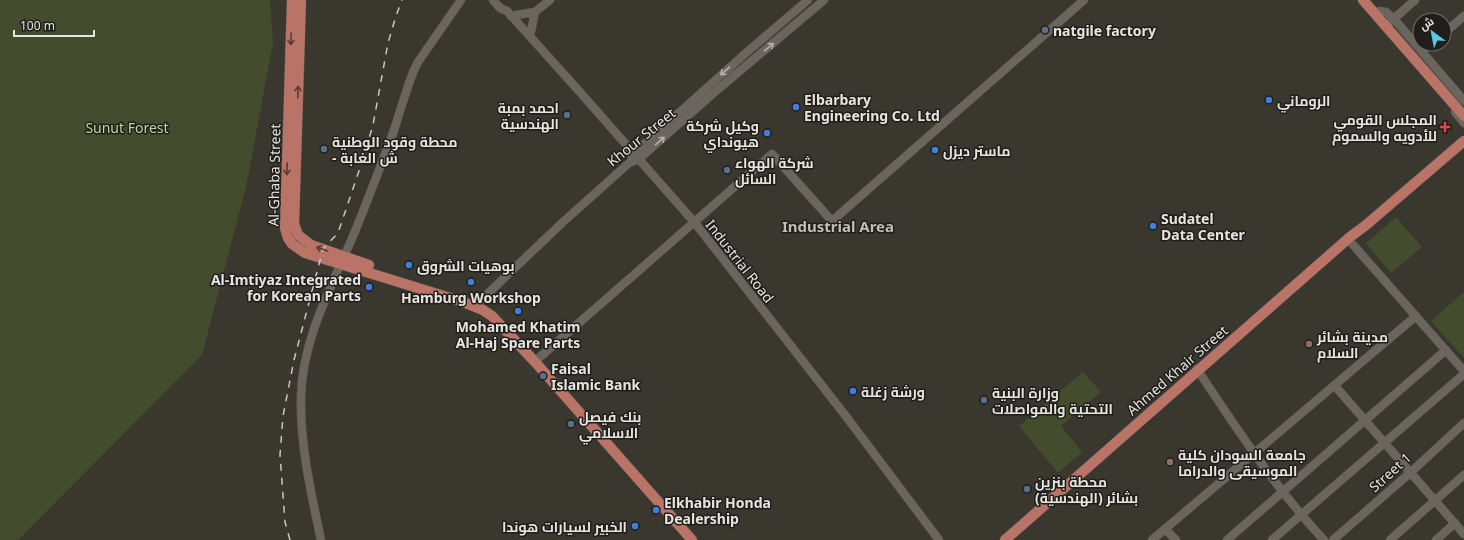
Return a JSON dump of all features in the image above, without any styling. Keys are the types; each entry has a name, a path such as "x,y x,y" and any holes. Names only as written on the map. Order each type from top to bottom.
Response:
{"main road":[{"name":"Al-Ghaba Street","path":"292,0 286,232 292,244 300,250 314,256 342,260 463,302 483,310 492,316 536,363 692,540"},
{"path":"301,0 294,224 298,235 311,245 342,260 480,301 498,313 540,358 700,540"},
{"path":"1363,0 1388,21 1464,106"},
{"path":"1371,0 1464,116"},
{"name":"Ahmed Khair Street","path":"1349,238 1358,226 1464,134"},
{"name":"Ahmed Khair Street","path":"1005,540 1349,238 1459,149 1464,141"}],"street":[{"path":"322,540 303,447 301,389 307,351 326,299 356,229 393,132 414,70 461,0"},
{"path":"493,0 500,8 509,13 535,12 550,0"},
{"path":"501,0 509,13"},
{"path":"636,156 747,52 808,0"},
{"name":"Khour Street","path":"480,301 563,222 636,156 754,60 824,0"},
{"path":"540,358 772,154 832,220 1084,0"},
{"path":"1415,0 1388,21 1383,28 1464,123"},
{"path":"530,36 535,12"},
{"name":"Industrial Road","path":"509,13 694,223 845,415 939,540"},
{"path":"1452,26 1464,16"},
{"path":"1388,21 1412,43"},
{"path":"747,52 754,60"},
{"path":"1422,52 1464,101"},
{"path":"1272,540 1464,373 1446,350 1349,238"},
{"path":"1152,540 1416,316"},
{"path":"1227,540 1446,350"},
{"path":"1198,370 1254,454 1282,492 1324,540"},
{"path":"1335,386 1383,443 1464,534"},
{"name":"Street 1","path":"1333,540 1410,473 1464,423"},
{"path":"1390,540 1464,475"},
{"path":"1436,540 1455,523"},
{"path":"1165,528 1176,540"}],"green space":[{"name":"Sunut Forest","path":"0,0 270,0 273,43 246,187 202,355 18,540 0,540"},
{"path":"1396,217 1422,247 1391,273 1366,243"},
{"path":"1464,292 1464,358 1431,321"},
{"path":"1083,372 1101,392 1061,426 1082,452 1058,473 1019,426"}],"railway":[{"path":"290,540 285,522 280,455 283,416 294,360 323,249 338,233 362,162 373,125 388,43 402,0"}],"place":[{"name":"natgile factory","path":"1045,30"},
{"name":"الروماني","path":"1269,100"},
{"name":"Elbarbary Engineering Co. Ltd","path":"796,107"},
{"name":"احمد بمبة الهندسية","path":"567,115"},
{"name":"المجلس القومي للأدويه والسموم","path":"1445,127"},
{"name":"وكيل شركة هيونداي","path":"767,133"},
{"name":"محطة وقود الوطنية - ش الغابة","path":"324,149"},
{"name":"ماستر ديزل","path":"935,150"},
{"name":"شركة الهواء السائل","path":"727,170"},
{"name":"Sudatel Data Center","path":"1153,226"},
{"name":"بوهيات الشروق","path":"409,265"},
{"name":"Hamburg Workshop","path":"471,282"},
{"name":"Al-Imtiyaz Integrated for Korean Parts","path":"369,287"},
{"name":"Mohamed Khatim Al-Haj Spare Parts","path":"518,311"},
{"name":"مدينة بشائر السلام","path":"1309,344"},
{"name":"Faisal Islamic Bank","path":"543,376"},
{"name":"ورشة زغلة","path":"853,391"},
{"name":"وزارة البنية التحتية والمواصلات","path":"984,400"},
{"name":"بنك فيصل الاسلامي","path":"571,424"},
{"name":"جامعة السودان كلية الموسيقى والدراما","path":"1170,462"},
{"name":"محطة بنزين بشائر (الهندسية)","path":"1027,489"},
{"name":"Elkhabir Honda Dealership","path":"656,510"},
{"name":"الخبير لسيارات هوندا","path":"635,526"}],"district":[{"name":"Industrial Area","path":"838,226"}]}
